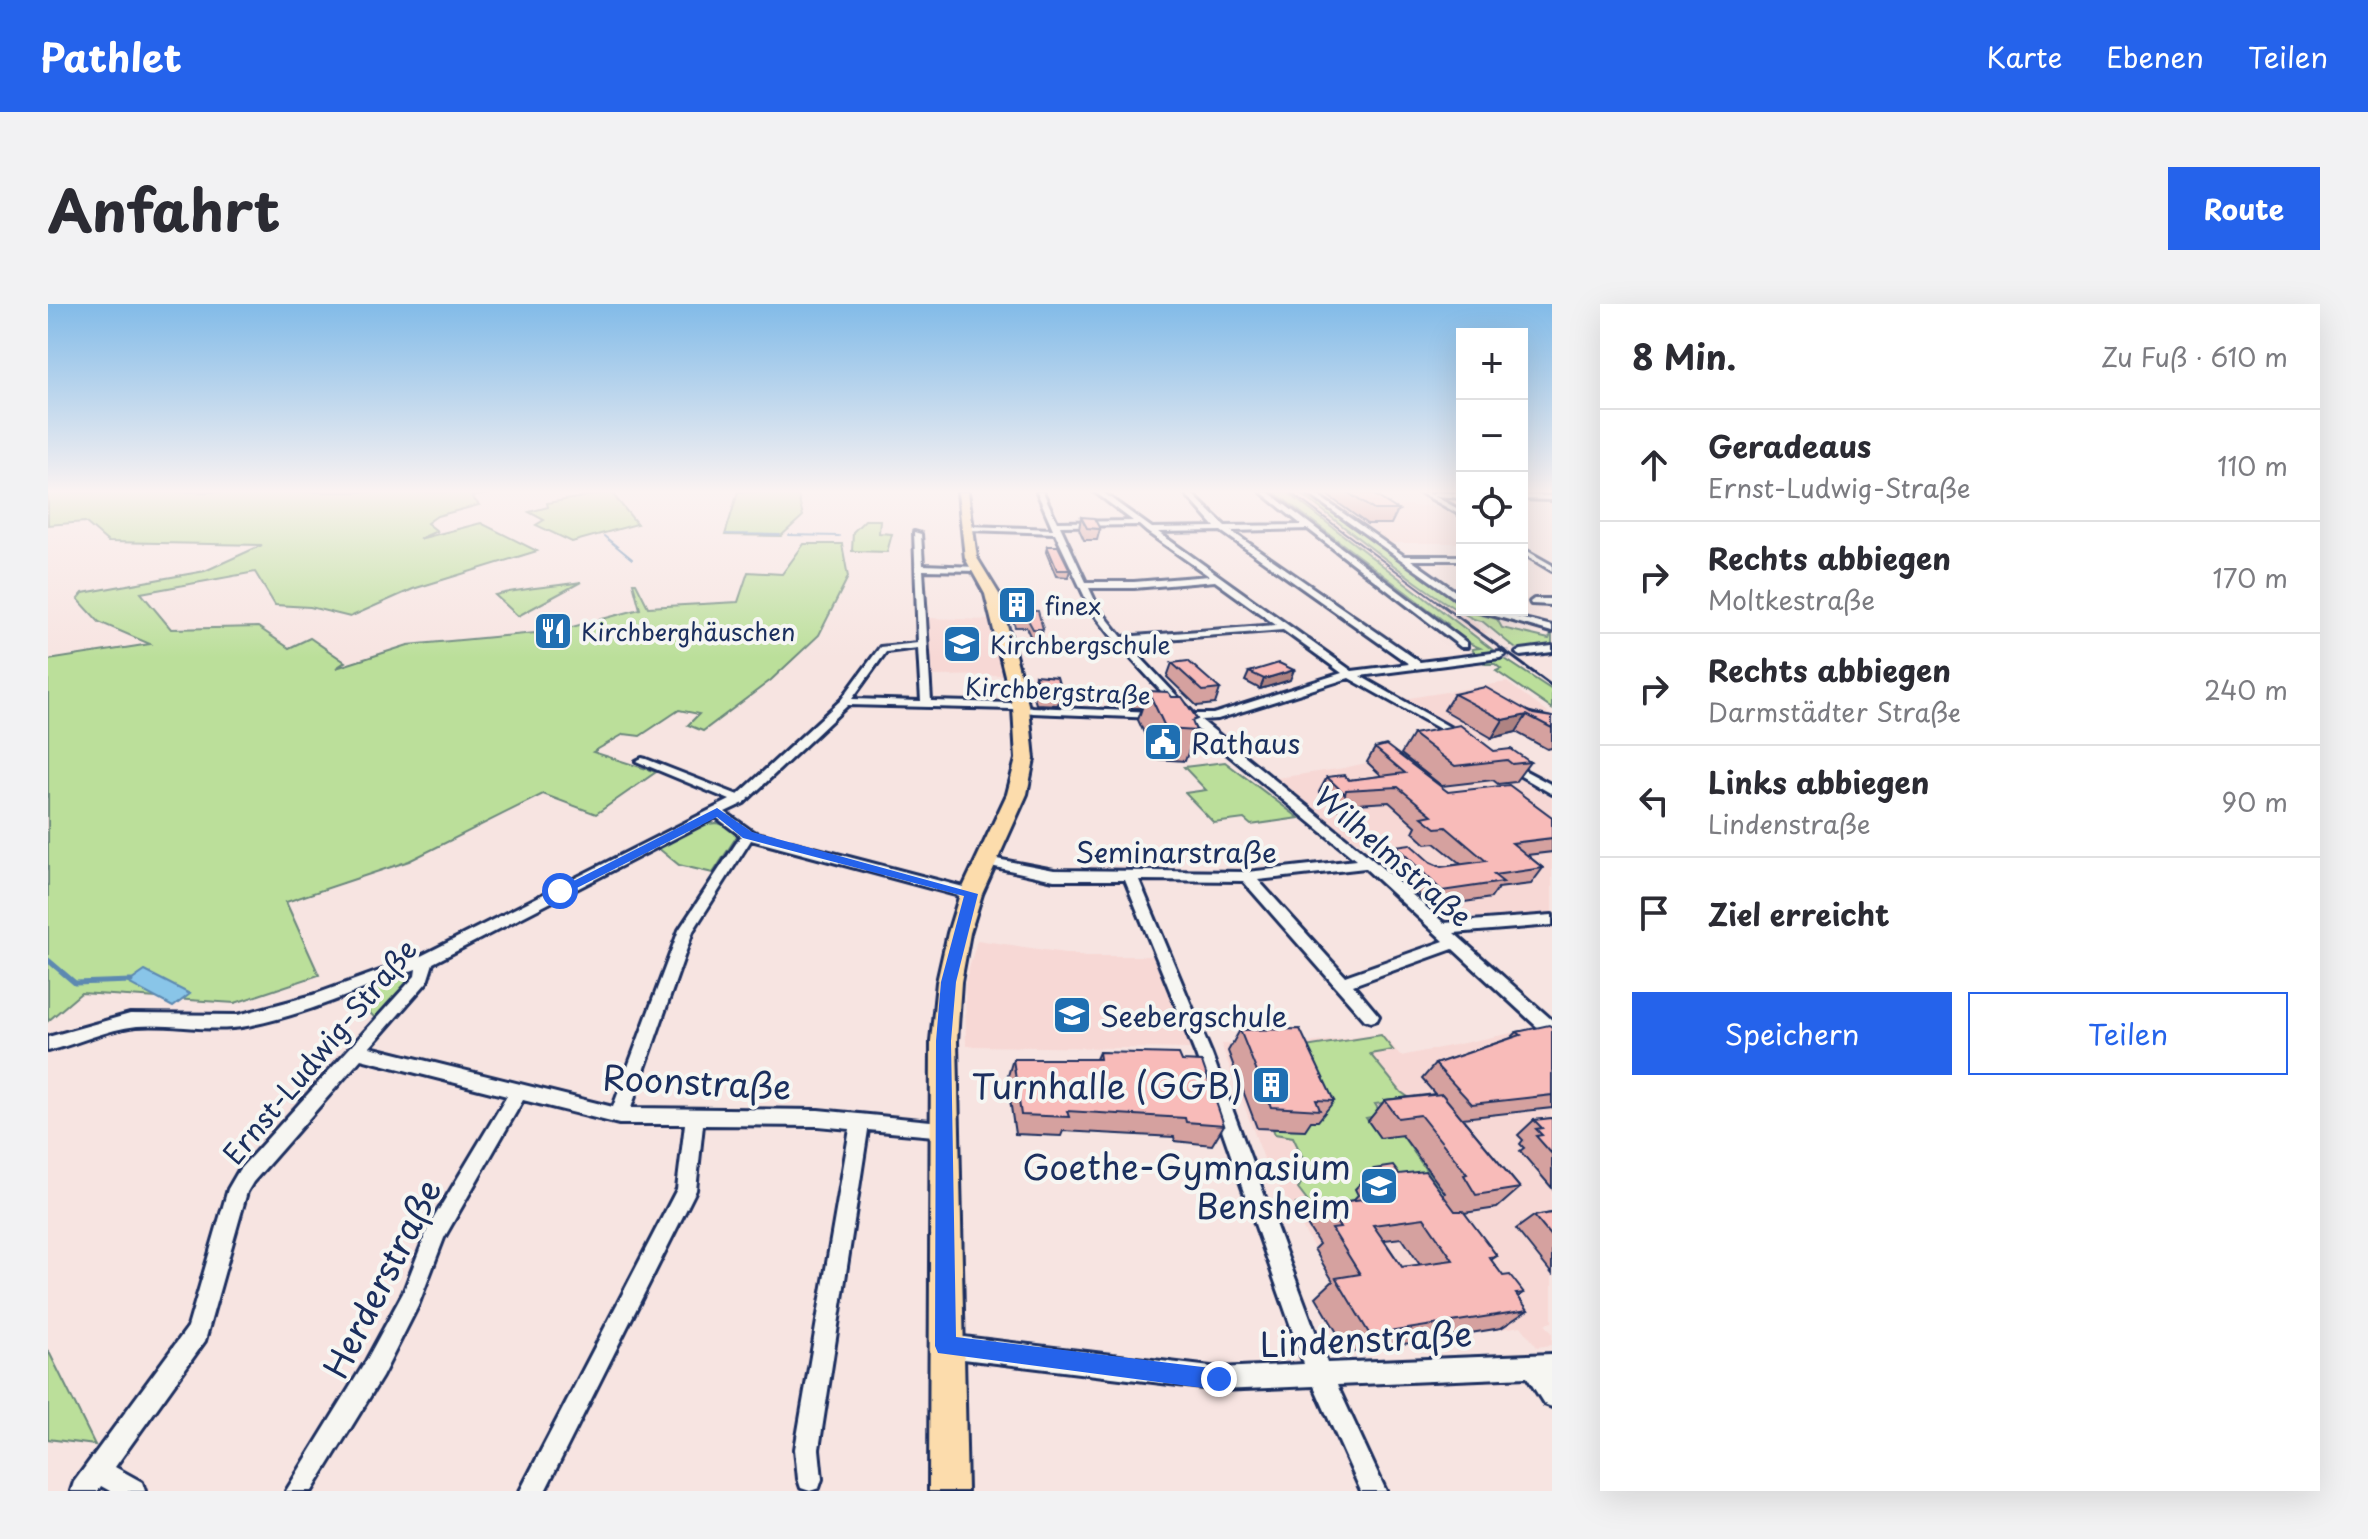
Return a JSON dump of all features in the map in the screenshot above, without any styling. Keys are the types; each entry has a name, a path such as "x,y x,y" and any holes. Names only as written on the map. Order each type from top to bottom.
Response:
{"main road":[{"path":"948,1491 944,1041 949,982 971,894 1017,794 1025,759 1021,708 997,609 971,558 970,547"}],"street":[{"path":"917,547 926,703"},
{"name":"Wilhelmstraße","path":"1065,547 1094,608 1119,640 1194,717 1258,771 1261,778 1368,863 1552,1030"},
{"path":"1174,547 1350,674 1474,745"},
{"path":"1249,547 1418,665"},
{"path":"1336,547 1464,645"},
{"path":"1388,547 1456,596"},
{"path":"1528,554 1552,569"},
{"path":"1528,558 1552,557"},
{"path":"1403,558 1456,558"},
{"path":"918,567 977,569"},
{"path":"1083,585 1134,585 1217,578"},
{"path":"1534,602 1552,602"},
{"path":"1501,616 1552,629"},
{"path":"1119,640 1285,627"},
{"name":"Ernst-Ludwig-Straße","path":"83,1491 197,1333 238,1189 246,1176 422,978 426,960 740,800 845,702 883,649 924,645"},
{"path":"1521,653 1552,649"},
{"name":"Kirchbergstraße","path":"845,702 1214,717 1350,674 1500,655"},
{"path":"1493,756 1552,790"},
{"path":"642,761 740,800"},
{"path":"717,812 748,835 971,894"},
{"path":"619,1116 686,930 748,835"},
{"name":"Seminarstraße","path":"986,861 1028,873 1247,877 1277,876 1368,863"},
{"path":"1130,875 1204,1055 1321,1374 1374,1491"},
{"path":"1247,877 1371,1016"},
{"path":"1439,929 1552,920"},
{"path":"1343,983 1454,943"},
{"path":"48,1044 117,1023 143,1019 204,1025 252,1019 426,960"},
{"name":"Roonstraße","path":"357,1051 619,1116 860,1121 945,1129"},
{"name":"Herderstraße","path":"298,1491 374,1369 411,1299 436,1233 518,1092"},
{"path":"532,1491 686,1190 695,1116"},
{"path":"810,1479 807,1449 860,1121"},
{"name":"Lindenstraße","path":"946,1346 1219,1379 1542,1366"},
{"path":"1542,1366 1552,1396"},
{"path":"99,1471 133,1491"}],"shaded area":[{"path":"1361,547 1373,547 1456,609 1456,616 1465,616 1488,633 1476,634"},
{"name":"Kirchbergschule","path":"927,618 991,620 990,630 1005,675 931,676"},
{"path":"1507,682 1552,716 1552,725 1477,743 1403,699"},
{"path":"1448,744 1499,767 1552,798 1552,914 1437,919 1364,853 1367,848 1362,842 1350,840 1271,779 1344,768"},
{"name":"Seebergschule","path":"977,940 1086,956 1155,956 1193,1049 966,1046 965,983"},
{"name":"Goethe-Gymnasium Bensheim","path":"1536,1028 1552,1042 1552,1322 1545,1324 1552,1333 1552,1345 1537,1347 1521,1326 1349,1353 1316,1297 1339,1292 1266,1164 1221,1044 1283,1046 1382,1034 1401,1056"}],"green space":[{"path":"257,547 530,547 537,551 413,589 350,617 310,607 275,605 255,572 141,593 171,629 258,627 289,648 310,638 345,662 336,668 408,645 535,633 537,637 565,635 568,628 640,609 633,583 636,583 648,607 738,602 748,572 782,574 802,547 843,547 848,577 819,635 771,680 703,731 688,725 699,714 679,710 640,736 624,734 593,752 656,772 596,814 543,794 409,861 286,902 319,975 235,1003 81,993 48,1021 48,660 150,644 99,622 78,599 83,593 205,571"},
{"path":"852,547 888,547 887,552 852,551"},
{"path":"1347,547 1359,547 1494,651 1475,654 1472,649 1480,648 1462,640 1444,626 1448,624"},
{"path":"1370,547 1384,547 1456,600 1456,609"},
{"path":"581,582 518,616 495,595 517,591"},
{"path":"1469,617 1497,619 1502,628 1549,639 1552,632 1552,645 1516,649 1482,621"},
{"path":"1505,659 1552,690 1552,709 1496,671 1501,669 1495,664 1485,664 1482,660"},
{"path":"1225,762 1299,818 1251,825 1244,819 1214,823 1185,793 1206,790 1184,767"},
{"path":"717,823 730,828 737,836 713,873 679,865 658,848 699,825"},
{"path":"408,973 411,975 398,997 377,1020 351,994"},
{"path":"1381,1035 1393,1050 1370,1054 1401,1092 1411,1099 1375,1104 1382,1115 1366,1118 1380,1138 1402,1135 1448,1202 1360,1198 1366,1216 1307,1225 1296,1204 1308,1202 1298,1189 1304,1177 1295,1165 1303,1158 1293,1137 1275,1134 1273,1129 1304,1129 1286,1050"},
{"path":"48,1350 95,1445 48,1439"}],"water":[{"path":"145,971 190,994 173,1007 128,983"}],"building":[{"path":"1048,547 1059,547 1070,570 1057,570"},
{"path":"1010,593 1025,594 1030,611 1038,611 1043,629 1033,629 1027,618 1017,618"},
{"path":"1188,661 1220,689 1203,691 1172,663"},
{"path":"1279,663 1294,670 1264,679 1249,672"},
{"path":"1035,675 1057,677 1061,691 1039,690"},
{"path":"1485,687 1533,714 1552,717 1552,728 1527,715 1503,720 1454,694"},
{"path":"1148,691 1168,692 1172,697 1182,697 1197,719 1192,721 1196,731 1166,729"},
{"path":"1132,694 1147,694 1145,699 1135,698"},
{"path":"1460,725 1494,751 1511,749 1530,762 1512,764 1507,760 1455,766 1413,734"},
{"path":"1386,745 1448,792 1509,785 1552,817 1552,838 1512,843 1543,868 1494,875 1503,882 1442,891 1396,846 1410,844 1431,863 1441,867 1486,861 1446,827 1436,828 1422,817 1432,815 1398,787 1346,790 1345,794 1327,777 1344,775 1349,780 1405,773 1375,748"},
{"path":"1549,1025 1552,1027 1552,1095 1472,1104 1435,1064 1521,1035 1517,1032"},
{"path":"1300,1029 1334,1101 1316,1100 1320,1110 1271,1107 1240,1030"},
{"path":"1099,1052 1179,1054 1182,1061 1202,1062 1224,1125 1186,1122 1185,1118 1067,1111 1069,1117 1021,1115 1013,1059 1100,1059"},
{"path":"1442,1094 1520,1188 1476,1195 1464,1175 1467,1174 1420,1115 1398,1118 1385,1100"},
{"path":"1552,1118 1552,1154 1536,1136 1542,1135 1536,1129 1542,1128 1534,1120"},
{"path":"1393,1166 1399,1174 1425,1171 1455,1211 1463,1211 1497,1256 1489,1257 1503,1276 1510,1275 1524,1293 1516,1294 1528,1310 1370,1335 1336,1278 1360,1274 1332,1229 1340,1228 1325,1204 1386,1196 1374,1178 1380,1177 1374,1169","holes":["1424,1218 1453,1260 1402,1267 1373,1225"]},
{"path":"1552,1213 1552,1238 1534,1216"}],"waterway":[{"path":"618,547 632,559"},
{"path":"48,960 75,983 131,981"}],"tunnel":[{"path":"1500,655 1521,653"}],"railway":[{"path":"1365,547 1441,604"},
{"path":"1438,602 1552,686"}],"place":[{"name":"finex","path":"1017,605"},
{"name":"Kirchberghäuschen","path":"553,631"},
{"name":"Kirchbergschule","path":"962,644"},
{"name":"Rathaus","path":"1163,742"},
{"name":"Seebergschule","path":"1072,1015"},
{"name":"Turnhalle (GGB)","path":"1271,1085"},
{"name":"Goethe-Gymnasium Bensheim","path":"1379,1186"}],"route":[{"path":"560,891 717,812 744,829 748,835 971,894 949,982 944,1041 946,1346 1219,1379"}]}
